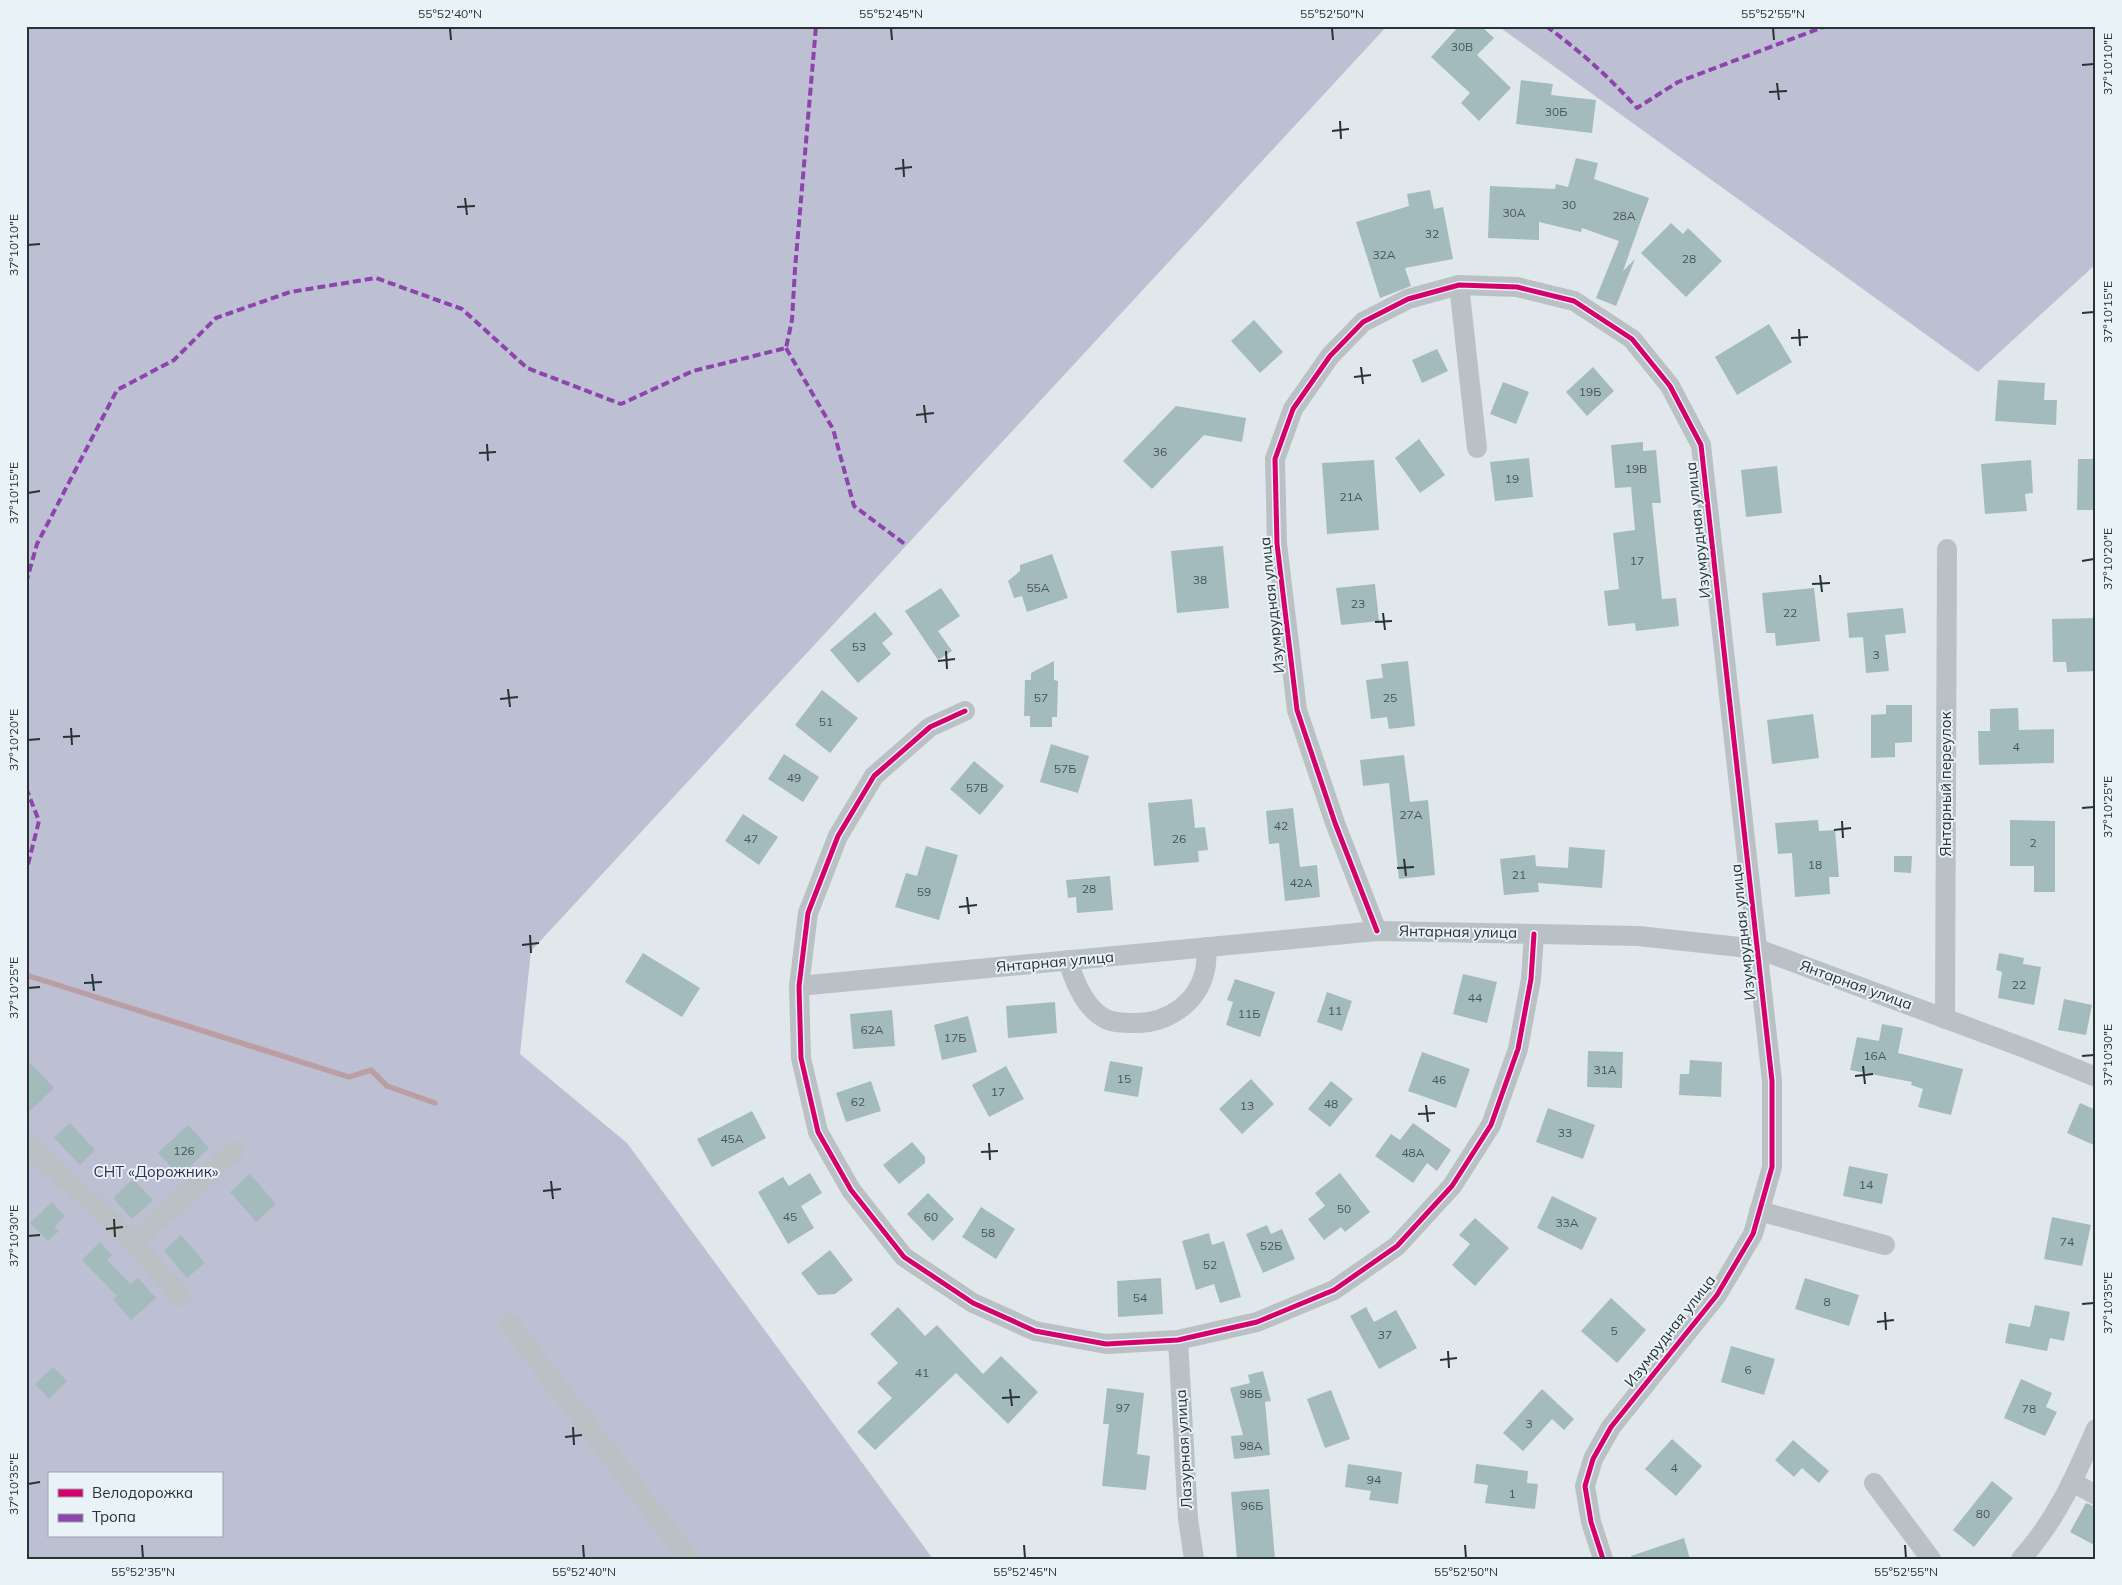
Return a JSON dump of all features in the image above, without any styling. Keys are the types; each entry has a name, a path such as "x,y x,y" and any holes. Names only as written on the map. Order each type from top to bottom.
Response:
{"street":[{"path":"1458,285 1477,448"},
{"name":"Изумрудная улица","path":"1377,931 1336,823 1297,710 1277,544 1275,460 1293,409 1330,356 1363,322 1408,298 1458,285 1517,287 1574,301 1632,339 1670,386 1701,445 1772,1081 1772,1167 1753,1234 1717,1296 1611,1427 1593,1458 1584,1486 1603,1559"},
{"name":"Янтарный переулок","path":"1945,1019 1948,549"},
{"path":"965,711 930,727 874,776 838,836 808,913 799,986 801,1058 818,1132 851,1190 904,1256 973,1303 1035,1331 1106,1344 1178,1340 1257,1322 1334,1290 1397,1246 1452,1186 1491,1125 1518,1049 1531,979 1534,934"},
{"name":"Янтарная улица","path":"799,986 1377,931 1638,936 1758,949 2096,1077"},
{"path":"1068,960 1078,990 1104,1018 1120,1023 1141,1023 1162,1019 1179,1010 1195,994 1205,970 1207,947"},
{"path":"26,1142 133,1242 180,1297"},
{"path":"133,1242 234,1151"},
{"path":"1759,1211 1885,1245"},
{"path":"509,1323 689,1559"},
{"name":"Лазурная улица","path":"1178,1340 1188,1519 1194,1559"},
{"path":"2021,1559 2042,1536 2072,1482 2096,1429"},
{"path":"2072,1482 2096,1495"},
{"path":"1874,1483 1931,1559"}],"green space":[{"name":"СНТ «Дорожник»","path":"26,26 1387,26 531,951 520,1054 627,1143 933,1559 26,1559"},
{"path":"1498,26 2096,26 2096,264 1978,372"}],"building":[{"path":"1459,26 1481,26 1494,38 1477,55 1511,88 1479,121 1461,103 1470,93 1431,57"},
{"path":"1521,80 1553,84 1551,95 1596,100 1592,133 1516,124"},
{"path":"1576,158 1598,163 1594,179 1649,198 1623,271 1635,259 1616,306 1596,298 1619,241 1582,228 1581,232 1539,222 1539,240 1488,238 1490,186 1555,189 1556,184 1568,187"},
{"path":"1430,190 1434,209 1443,207 1453,259 1405,268 1411,286 1380,298 1356,222 1409,206 1407,194"},
{"path":"1671,223 1683,234 1688,228 1722,261 1686,297 1641,253"},
{"path":"1254,320 1283,352 1260,373 1231,341"},
{"path":"1769,324 1792,362 1737,395 1715,357"},
{"path":"1437,349 1448,371 1422,383 1412,360"},
{"path":"1593,367 1614,391 1587,416 1566,392"},
{"path":"1998,380 2045,383 2044,400 2057,400 2056,425 1995,421"},
{"path":"1503,382 1529,392 1516,424 1490,414"},
{"path":"1176,406 1246,418 1242,442 1204,435 1152,489 1123,461"},
{"path":"1419,439 1445,475 1420,493 1395,458"},
{"path":"1643,442 1643,451 1656,450 1661,503 1652,503 1662,599 1676,598 1679,626 1636,631 1635,623 1608,626 1604,591 1619,589 1613,533 1635,530 1631,487 1615,488 1611,445"},
{"path":"1529,458 1533,497 1495,501 1490,462"},
{"path":"2078,459 2096,459 2096,510 2077,510"},
{"path":"1374,460 1379,530 1327,534 1322,463"},
{"path":"2031,460 2033,493 2025,494 2027,511 1985,514 1981,464"},
{"path":"1777,466 1782,513 1746,517 1741,470"},
{"path":"1223,546 1229,608 1177,613 1171,551"},
{"path":"1052,554 1068,598 1027,612 1022,596 1014,598 1008,581 1020,571 1020,565"},
{"path":"1375,584 1379,621 1341,625 1336,588"},
{"path":"941,588 960,616 938,631 952,651 938,660 905,611"},
{"path":"1814,588 1820,641 1776,646 1775,633 1766,633 1762,593"},
{"path":"1903,608 1906,633 1885,635 1889,671 1866,673 1863,637 1849,638 1847,613"},
{"path":"875,612 893,634 882,643 891,654 858,683 830,650"},
{"path":"2096,618 2096,671 2067,672 2066,662 2053,662 2052,619"},
{"path":"1054,661 1054,680 1058,681 1057,717 1052,717 1052,727 1030,727 1030,716 1024,716 1025,680 1031,680 1031,673"},
{"path":"1408,661 1415,726 1389,729 1387,717 1371,719 1366,680 1383,678 1381,664"},
{"path":"822,690 858,718 830,753 795,725"},
{"path":"1886,705 1912,705 1912,742 1895,743 1895,757 1871,758 1871,715 1886,714"},
{"path":"2018,708 2019,730 2054,729 2054,763 1979,765 1978,731 1990,731 1990,709"},
{"path":"1813,714 1819,758 1772,764 1767,720"},
{"path":"1051,744 1089,756 1078,793 1040,782"},
{"path":"784,754 819,777 803,802 768,779"},
{"path":"1404,755 1410,802 1428,800 1435,875 1399,879 1389,783 1363,786 1360,760"},
{"path":"974,761 1004,786 980,815 950,789"},
{"path":"1192,799 1195,828 1205,827 1208,850 1198,851 1199,862 1154,866 1148,803"},
{"path":"1293,808 1300,867 1317,865 1320,897 1285,901 1279,843 1269,844 1266,811"},
{"path":"743,814 778,837 759,865 725,841"},
{"path":"1818,820 1819,831 1835,830 1839,877 1829,877 1830,894 1795,897 1792,853 1778,854 1775,823"},
{"path":"2010,820 2055,821 2055,892 2034,892 2034,866 2010,866"},
{"path":"926,846 958,855 939,920 895,907 906,873 917,876"},
{"path":"1569,847 1605,850 1602,888 1538,883 1539,892 1504,895 1500,859 1535,855 1536,866 1568,868"},
{"path":"1894,856 1912,856 1911,873 1894,872"},
{"path":"1110,876 1113,910 1077,913 1076,897 1068,898 1066,880"},
{"path":"643,953 700,988 682,1017 625,982"},
{"path":"1999,953 2024,958 2023,964 2041,967 2034,1005 1998,998 2002,972 1996,970"},
{"path":"1463,974 1497,982 1487,1023 1453,1014"},
{"path":"1235,979 1275,992 1260,1037 1226,1025 1233,1002 1227,1000"},
{"path":"1327,992 1352,1001 1342,1031 1317,1022"},
{"path":"2064,999 2092,1005 2086,1035 2058,1030"},
{"path":"1055,1002 1057,1033 1008,1038 1006,1006"},
{"path":"892,1010 895,1046 853,1049 850,1014"},
{"path":"968,1016 977,1052 942,1060 934,1025"},
{"path":"1882,1024 1903,1028 1898,1053 1963,1069 1951,1115 1918,1107 1923,1089 1911,1085 1912,1082 1850,1070 1857,1037 1879,1041"},
{"path":"1588,1051 1623,1052 1622,1088 1587,1087"},
{"path":"1422,1052 1470,1069 1456,1108 1408,1091"},
{"path":"26,1059 54,1088 26,1115"},
{"path":"1690,1060 1722,1062 1721,1097 1679,1095 1680,1074 1689,1074"},
{"path":"1110,1061 1143,1067 1138,1097 1104,1091"},
{"path":"1006,1066 1024,1099 989,1117 972,1085"},
{"path":"1251,1079 1274,1104 1242,1134 1219,1109"},
{"path":"871,1081 881,1111 846,1122 836,1093"},
{"path":"1331,1081 1353,1099 1330,1127 1308,1109"},
{"path":"2080,1103 2096,1110 2096,1146 2067,1133"},
{"path":"1548,1108 1595,1125 1583,1159 1536,1142"},
{"path":"752,1111 766,1138 712,1167 697,1139"},
{"path":"70,1123 95,1150 80,1165 54,1138"},
{"path":"1413,1123 1451,1150 1437,1171 1427,1163 1413,1183 1375,1156 1391,1134 1400,1140"},
{"path":"188,1125 209,1148 180,1176 158,1153"},
{"path":"912,1142 925,1157 925,1163 899,1184 883,1165"},
{"path":"1849,1166 1888,1174 1882,1204 1843,1196"},
{"path":"810,1173 822,1193 801,1206 814,1228 788,1244 758,1192 783,1177 789,1186"},
{"path":"1340,1173 1370,1212 1345,1232 1341,1227 1324,1240 1308,1219 1325,1206 1315,1193"},
{"path":"250,1174 276,1204 256,1222 230,1192"},
{"path":"133,1179 153,1200 132,1219 113,1198"},
{"path":"928,1193 954,1219 933,1241 907,1214"},
{"path":"1552,1196 1597,1218 1582,1250 1537,1228"},
{"path":"52,1202 65,1216 54,1227 59,1231 48,1241 30,1223"},
{"path":"981,1207 1015,1229 996,1259 962,1237"},
{"path":"2052,1217 2091,1225 2082,1266 2044,1259"},
{"path":"1475,1218 1509,1248 1475,1286 1452,1265 1470,1244 1459,1235"},
{"path":"1267,1225 1271,1234 1282,1229 1295,1259 1263,1273 1246,1234"},
{"path":"1209,1233 1212,1245 1224,1241 1241,1297 1220,1303 1214,1284 1196,1290 1182,1241"},
{"path":"181,1235 205,1263 187,1278 164,1251"},
{"path":"100,1242 112,1255 107,1260 130,1284 138,1278 156,1298 131,1320 113,1299 117,1296 82,1260"},
{"path":"830,1250 853,1280 835,1294 818,1295 801,1273"},
{"path":"1161,1278 1163,1314 1118,1317 1117,1281"},
{"path":"1805,1278 1859,1295 1849,1326 1795,1309"},
{"path":"1611,1298 1646,1330 1617,1363 1581,1331"},
{"path":"2035,1305 2070,1312 2064,1341 2050,1338 2047,1351 2005,1343 2009,1323 2030,1327"},
{"path":"898,1307 925,1336 937,1325 983,1374 1001,1356 1038,1392 1008,1424 956,1373 875,1450 857,1432 892,1398 877,1383 898,1363 870,1334"},
{"path":"1366,1307 1374,1322 1396,1310 1417,1348 1379,1369 1350,1316"},
{"path":"1731,1346 1775,1359 1764,1395 1721,1382"},
{"path":"53,1367 67,1381 49,1399 35,1384"},
{"path":"1263,1371 1271,1401 1265,1402 1270,1455 1234,1459 1231,1436 1243,1435 1230,1388 1250,1383 1248,1375"},
{"path":"2021,1379 2052,1393 2046,1407 2057,1412 2045,1436 2004,1418"},
{"path":"1107,1388 1144,1393 1137,1454 1150,1456 1146,1490 1102,1486 1109,1424 1103,1424"},
{"path":"1542,1389 1574,1419 1564,1430 1552,1419 1523,1451 1503,1433"},
{"path":"1331,1390 1350,1439 1325,1448 1307,1399"},
{"path":"1672,1439 1702,1466 1676,1496 1645,1469"},
{"path":"1793,1440 1829,1471 1819,1483 1802,1468 1794,1477 1775,1460"},
{"path":"1348,1464 1402,1472 1398,1504 1369,1500 1371,1491 1345,1487"},
{"path":"1476,1464 1528,1471 1527,1483 1538,1484 1535,1509 1485,1503 1488,1485 1474,1483"},
{"path":"1992,1481 2013,1498 1974,1547 1953,1530"},
{"path":"1269,1489 1275,1559 1237,1559 1231,1492"},
{"path":"2086,1503 2096,1507 2096,1546 2070,1532"},
{"path":"1684,1538 1690,1559 1632,1559 1631,1556"}],"waterway":[{"path":"26,975 349,1077 371,1070 387,1086 435,1103"}],"marked path":[{"path":"26,583 37,544 117,390 174,360 216,318 290,292 376,278 462,309 527,368 621,404 693,371 786,348 792,320 816,26"},
{"path":"1546,26 1594,65 1637,108 1678,82 1826,26"},
{"path":"786,348 833,429 854,506 906,545"},
{"path":"26,788 39,821 26,872"}],"cycle path":[{"path":"1377,931 1335,823 1297,710 1277,544 1275,459 1293,409 1330,356 1363,322 1408,299 1459,285 1517,287 1574,301 1632,339 1670,386 1701,445 1772,1081 1772,1167 1753,1234 1717,1295 1611,1427 1593,1459 1585,1486 1591,1522 1603,1559"},
{"path":"965,711 930,727 874,776 838,836 808,913 799,986 801,1058 818,1132 851,1190 904,1257 973,1303 1035,1331 1106,1344 1178,1340 1257,1322 1334,1290 1397,1246 1452,1186 1491,1125 1518,1049 1531,979 1534,934"}]}
